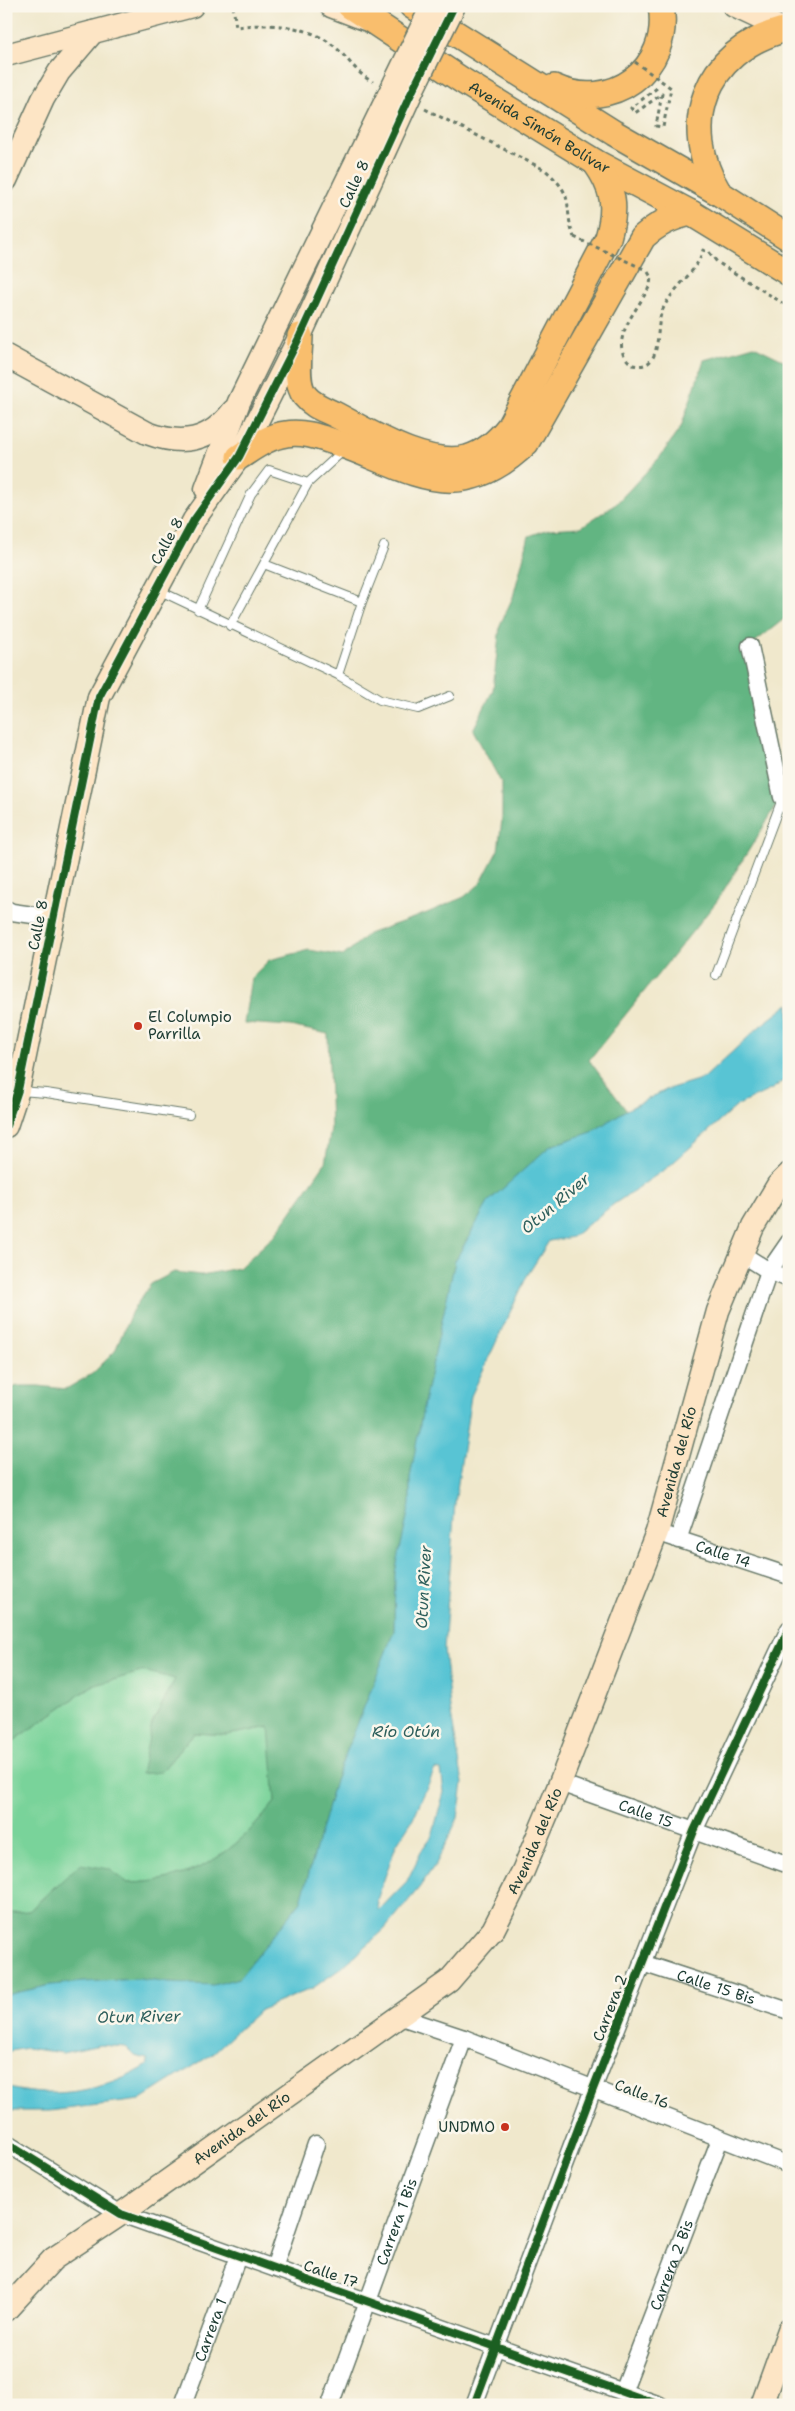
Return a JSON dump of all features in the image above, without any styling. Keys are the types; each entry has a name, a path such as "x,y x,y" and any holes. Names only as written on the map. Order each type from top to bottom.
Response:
{"main road":[{"name":"Avenida Simón Bolívar","path":"350,6 372,22 594,162 691,213 789,273"},
{"path":"412,6 614,133 719,193 789,238"},
{"path":"486,53 557,88 580,95 597,95 614,91 637,77 654,55 662,26 661,6"},
{"path":"719,193 709,177 699,141 699,121 709,86 720,69 748,43 765,35 786,31"},
{"path":"300,336 299,376 304,395 318,408 385,440 430,456 448,459 466,458 484,451 497,442 509,427 608,238 613,218 613,198 606,178 594,162"},
{"path":"239,457 270,438 286,434 322,438 387,465 425,477 460,479 479,475 498,467 526,443 643,237 657,225 673,217 691,213"}],"street":[{"path":"6,56 192,6"},
{"path":"331,6 372,22"},
{"name":"Calle 8","path":"194,520 239,457 300,336 402,90 432,6"},
{"name":"Calle 8","path":"6,1126 18,1090 99,697 194,520 239,402 402,90 454,6"},
{"path":"734,6 786,31"},
{"path":"6,180 43,99 60,72 93,32"},
{"path":"6,356 146,433 166,441 187,441 207,434 224,422 239,402"},
{"path":"750,646 787,798"},
{"path":"6,909 12,912 54,918"},
{"name":"Avenida del Río","path":"6,2310 53,2260 401,2017 449,1981 493,1930 523,1872 560,1783 657,1532 718,1312 753,1227 778,1185 789,1174"},
{"path":"678,1540 769,1271 789,1242"},
{"path":"742,1254 769,1271 789,1279"},
{"name":"Calle 14","path":"657,1532 789,1576"},
{"name":"Carrera 2","path":"474,2405 494,2346 694,1831 789,1629"},
{"name":"Calle 15","path":"560,1783 789,1864"},
{"name":"Calle 15 Bis","path":"642,1962 789,2010"},
{"name":"Calle 16","path":"401,2017 464,2038 789,2165"},
{"name":"Carrera 1 Bis","path":"330,2405 366,2301 464,2038"},
{"name":"Carrera 2 Bis","path":"623,2392 720,2139"},
{"name":"Calle 17","path":"6,2142 121,2214 660,2405"},
{"path":"274,2268 316,2144"},
{"name":"Carrera 1","path":"183,2405 238,2256"},
{"path":"762,2405 789,2330"}],"lane":[{"path":"230,626 308,483 347,447"},
{"path":"198,610 251,494 268,470 308,483"},
{"path":"338,675 362,602 384,546"},
{"path":"264,564 362,602"},
{"path":"157,589 230,626 338,675 380,700 418,709 450,696"},
{"path":"716,975 787,798"},
{"path":"18,1090 46,1092 189,1115"}],"path":[{"path":"233,6 236,27 259,24 279,25 299,29 318,37 330,43 368,79 402,90 545,170 558,180 570,206 570,227 574,237 646,270 650,277 650,285 623,333 620,344 622,355 626,361 640,367 652,362 655,355 662,313 672,292 695,267 703,250 706,249 717,262 789,307"},
{"path":"635,62 671,88 663,127 656,126 662,94 635,113 631,108 657,88"}],"green space":[{"path":"754,346 789,363 789,615 750,646 782,797 717,901 589,1060 626,1110 592,1132 550,1146 489,1201 455,1261 424,1403 410,1478 410,1504 395,1573 394,1631 335,1781 301,1901 239,1978 213,1985 169,1983 139,1979 84,1982 51,1985 6,1995 6,1913 29,1911 80,1864 109,1869 128,1883 173,1877 193,1870 228,1850 260,1820 275,1802 269,1727 227,1735 194,1733 161,1772 141,1774 152,1724 175,1679 144,1671 92,1686 15,1740 6,1749 6,1390 18,1386 66,1389 92,1374 115,1351 132,1311 151,1284 174,1272 201,1275 239,1268 275,1235 325,1163 331,1129 328,1034 290,1026 244,1023 251,978 269,960 309,950 343,956 368,934 427,913 464,897 480,884 498,850 502,820 502,784 473,730 493,690 500,625 513,597 529,536 549,529 581,527 616,504 660,457 681,427 704,360"},
{"path":"144,1671 175,1679 152,1724 161,1772 194,1733 227,1735 270,1727 275,1802 260,1820 228,1850 193,1870 173,1877 128,1883 109,1869 55,1886 29,1911 6,1913 6,1749 15,1740 92,1686"}],"water":[{"name":"Río Otún","path":"789,1004 789,1077 772,1089 738,1105 667,1168 614,1204 572,1237 549,1241 527,1276 471,1396 455,1503 444,1649 450,1708 463,1783 458,1818 437,1862 419,1888 384,1930 340,1969 313,1988 260,2010 211,2055 140,2100 49,2111 6,2111 6,2091 9,2088 45,2093 63,2093 116,2081 148,2065 147,2059 135,2056 126,2047 100,2045 63,2053 26,2048 6,2052 6,1995 51,1985 84,1982 139,1979 169,1983 213,1985 239,1978 301,1901 335,1781 394,1631 395,1573 410,1504 410,1478 424,1403 455,1261 489,1201 550,1146 592,1132 626,1110 668,1089 704,1078 759,1027","holes":["435,1769 441,1770 444,1792 432,1836 423,1848 407,1881 379,1910 377,1900 396,1845 413,1819"]}],"cycle path":[{"path":"6,1126 18,1090 99,697 194,520 239,457 300,336 408,100 454,6"},
{"path":"474,2405 593,2089 694,1831 789,1629"},
{"path":"6,2143 121,2214 660,2405"}],"place":[{"name":"El Columpio Parrilla","path":"138,1026"},
{"name":"UNDMO","path":"505,2127"}],"water label":[{"name":"Otun River","path":"555,1203"},
{"name":"Otun River","path":"423,1587"},
{"name":"Otun River","path":"139,2016"}]}
